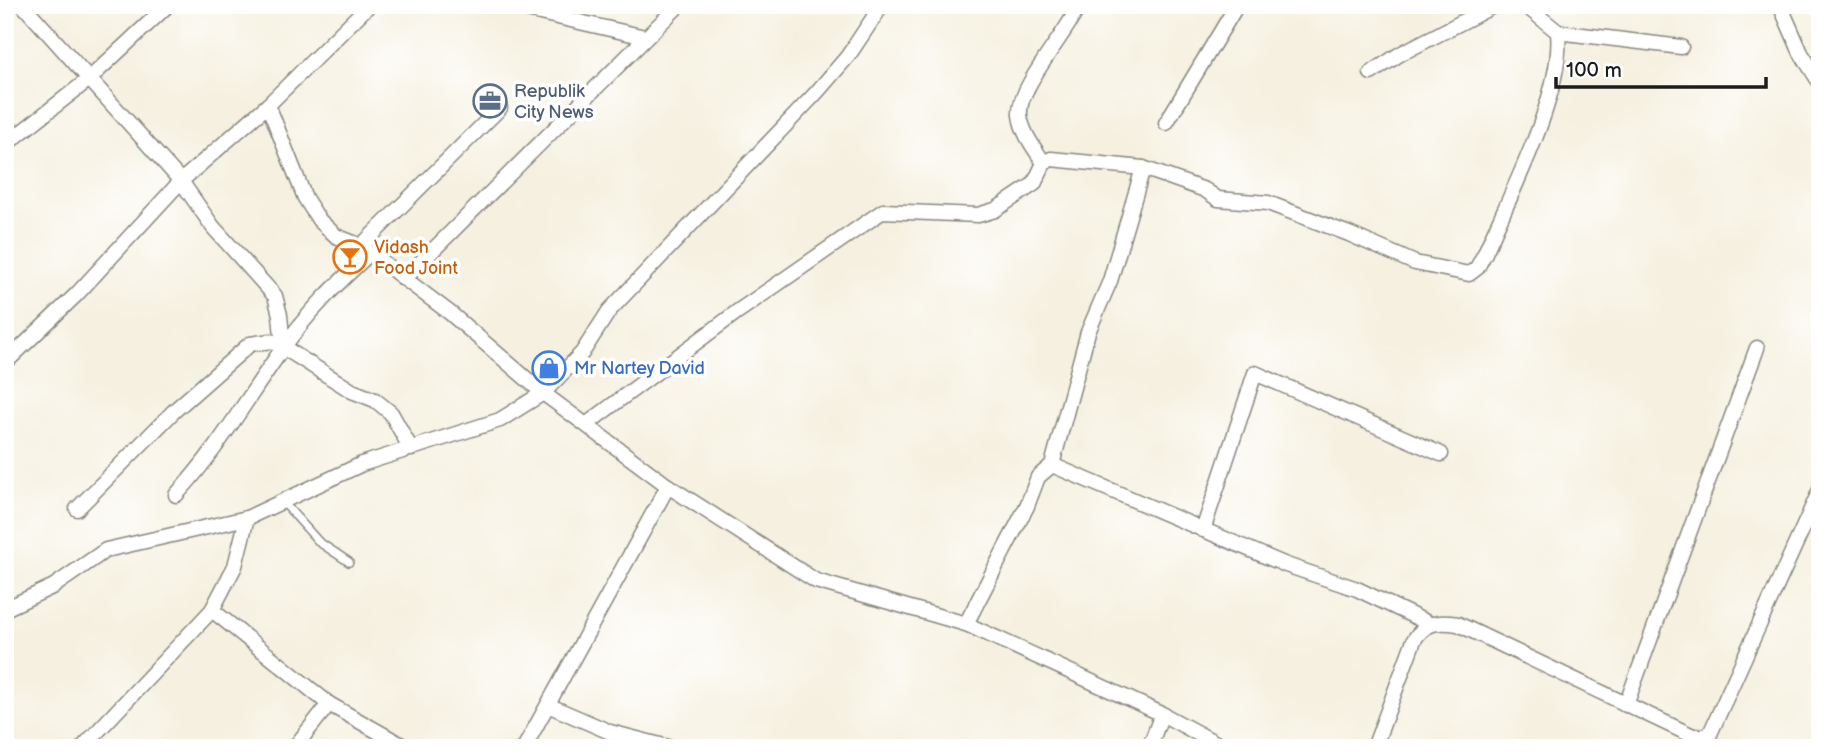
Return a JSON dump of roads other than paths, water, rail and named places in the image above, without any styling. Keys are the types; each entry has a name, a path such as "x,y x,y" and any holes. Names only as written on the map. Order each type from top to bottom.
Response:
{"street":[{"path":"23,5 181,181 213,227 275,296 284,346"},
{"path":"5,145 88,80 168,5"},
{"path":"5,363 77,294 181,181 268,105 369,5"},
{"path":"505,5 645,37"},
{"path":"404,279 679,5"},
{"path":"5,609 54,586 106,550 247,518 362,464 500,420 543,393 582,353 609,311 817,92 848,56 882,5"},
{"path":"1044,163 1026,134 1019,113 1025,95 1079,5"},
{"path":"1166,123 1237,5"},
{"path":"1371,73 1412,48 1477,17 1495,5"},
{"path":"1526,5 1558,32 1681,47"},
{"path":"1780,5 1801,53 1820,83"},
{"path":"587,424 698,340 883,211 978,215 995,211 1034,184 1044,163 1051,159 1143,168 1205,191 1217,199 1268,203 1415,263 1469,274 1477,268 1485,253 1546,104 1560,54 1558,32"},
{"path":"268,105 305,198 319,220 335,236 365,250 450,313 543,393 668,486 816,581 966,624 1162,714 1225,748"},
{"path":"176,495 220,444 284,346 321,299 500,108"},
{"path":"966,624 1027,506 1038,477 1052,465 1088,332 1110,281 1143,168"},
{"path":"77,509 234,355 250,344 271,341 284,346 391,413 411,450"},
{"path":"1626,705 1757,348"},
{"path":"1203,530 1255,373 1441,454"},
{"path":"1052,465 1286,565 1357,589 1430,624 1458,624 1693,736 1709,736 1820,490"},
{"path":"524,748 550,706 668,486"},
{"path":"82,748 212,610 235,566 247,518"},
{"path":"212,610 329,704 407,748"},
{"path":"1374,748 1413,640 1420,630 1430,624"},
{"path":"294,748 329,704"},
{"path":"550,706 610,732 672,748"},
{"path":"1149,748 1162,714"}],"lane":[{"path":"282,500 319,542 349,562"}],"place":[{"name":"Republik City News","path":"490,101"},
{"name":"Vidash Food Joint","path":"350,257"},
{"name":"Mr Nartey David","path":"549,368"}]}
